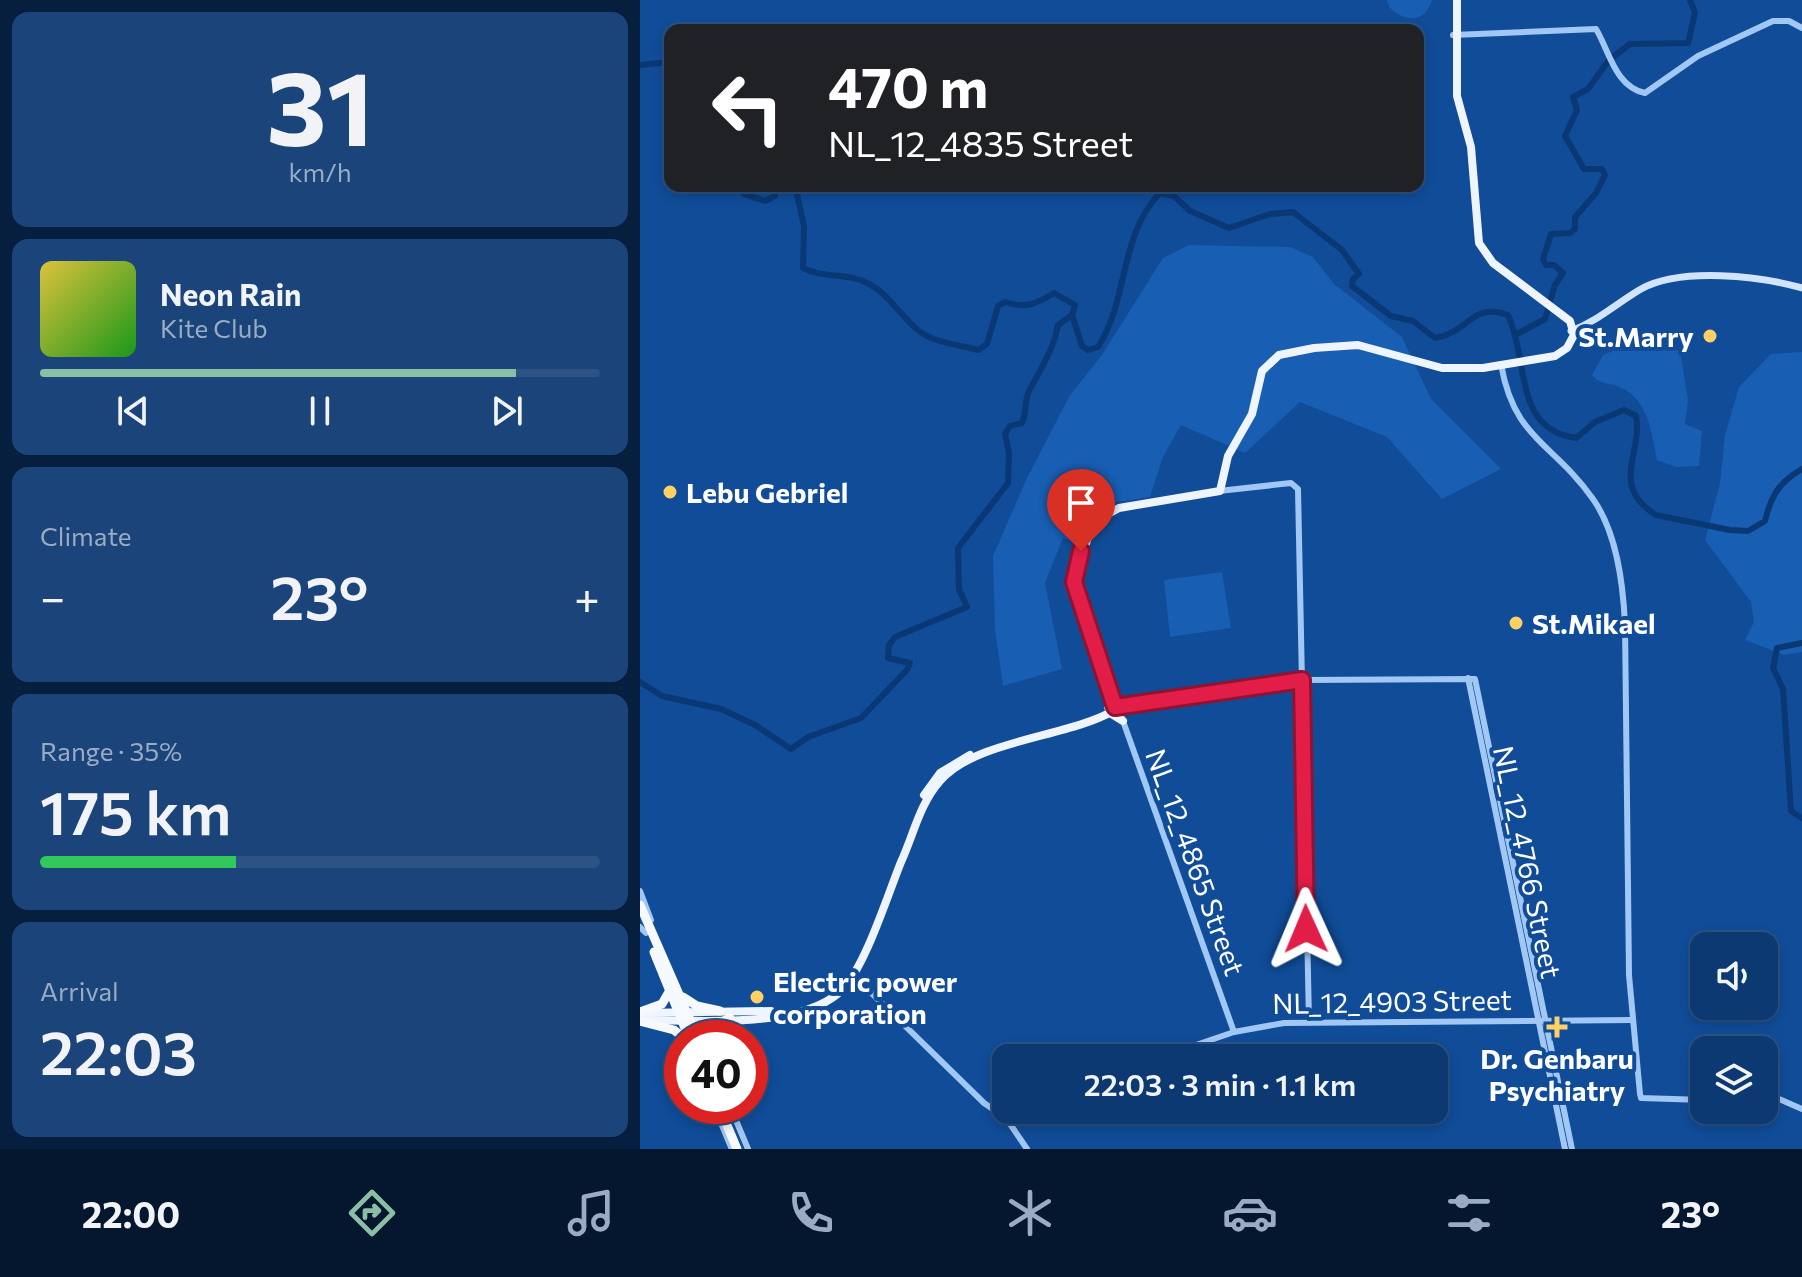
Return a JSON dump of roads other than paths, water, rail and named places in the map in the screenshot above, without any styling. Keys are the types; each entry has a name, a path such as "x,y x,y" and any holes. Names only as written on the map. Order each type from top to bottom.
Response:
{"highway":[{"path":"640,905 646,930"},
{"path":"640,919 687,1020"},
{"path":"672,990 697,1006 720,1011"},
{"path":"640,1012 662,1004 672,990"},
{"path":"684,1016 685,1020"},
{"path":"726,1020 730,1018"},
{"path":"640,1020 664,1027"},
{"path":"730,1124 740,1149"}],"main road":[{"path":"1455,0 1453,96 1469,148 1477,244 1491,264 1555,311 1572,331"},
{"path":"1123,721 1112,709 1074,577 1088,538 1111,510 1121,504 1218,491 1225,459 1249,419 1260,370 1278,353 1313,346 1358,343 1447,366 1506,364 1559,352 1572,331 1605,316 1640,290 1661,282 1740,276 1802,288"},
{"path":"640,1012 730,1018 813,1010 836,996 852,974 919,805 934,779 960,759 1112,709"},
{"path":"640,1020 720,1011 809,1007 833,993 852,974"}],"street":[{"path":"1455,35 1596,29 1612,64 1632,88 1645,93 1681,65 1773,21 1789,21 1802,28"},
{"path":"1506,364 1508,397 1521,423 1570,469 1594,500 1618,564 1625,624 1632,1020 1641,1098 1690,1100"},
{"path":"1218,491 1291,483 1297,486 1309,1022"},
{"name":"NL_12_4766 Street","path":"1302,680 1471,679 1565,1149"},
{"path":"1112,709 1302,680"},
{"name":"NL_12_4865 Street","path":"1123,721 1234,1032"},
{"path":"640,891 646,930"},
{"path":"852,974 992,1109"},
{"name":"NL_12_4766 Street","path":"1541,1020 1572,1149"},
{"name":"NL_12_4903 Street","path":"1199,1044 1271,1024 1632,1020"},
{"path":"1778,1099 1802,1109"},
{"path":"1010,1124 1027,1149"}],"waterway":[{"path":"1517,334 1545,319 1555,285 1563,273 1554,265 1546,265 1543,259 1551,234 1570,233 1575,229 1575,217 1596,193 1605,175 1602,169 1584,169 1565,136 1577,110 1573,97 1588,89 1609,60 1630,44 1688,43 1695,13 1690,0"},
{"path":"640,65 664,63"},
{"path":"743,192 765,201 775,196 774,192"},
{"path":"796,192 804,226 803,268 861,280 883,294 925,335 978,350 987,344 998,306 1005,302 1030,304 1054,293 1075,305 1072,315 1082,346 1088,350 1098,347 1115,309 1137,228 1160,193 1174,196 1190,211 1229,228 1270,214 1293,212 1342,250 1359,274 1353,279 1352,286 1391,316 1413,321 1435,338 1447,335 1486,312 1508,315 1533,408 1542,422 1556,432 1576,438 1595,422 1624,410 1636,416 1631,481 1642,504 1656,515 1748,531 1765,521 1777,490 1802,469"},
{"path":"640,682 662,696 721,709 755,725 791,749 808,737 861,718 907,670 910,663 888,658 889,645 895,637 967,607 959,589 958,548 1008,483 1009,453 1005,434 1010,426 1022,423 1027,395 1050,351 1058,325 1072,315"},
{"path":"1802,643 1777,648 1773,668 1783,689 1791,811 1802,818"}],"place":[{"name":"St.Marry","path":"1710,336"},
{"name":"Lebu Gebriel","path":"670,492"},
{"name":"St.Mikael","path":"1516,623"},
{"name":"Electric power corporation","path":"757,997"},
{"name":"Dr. Genbaru Psychiatry","path":"1557,1027"}]}
